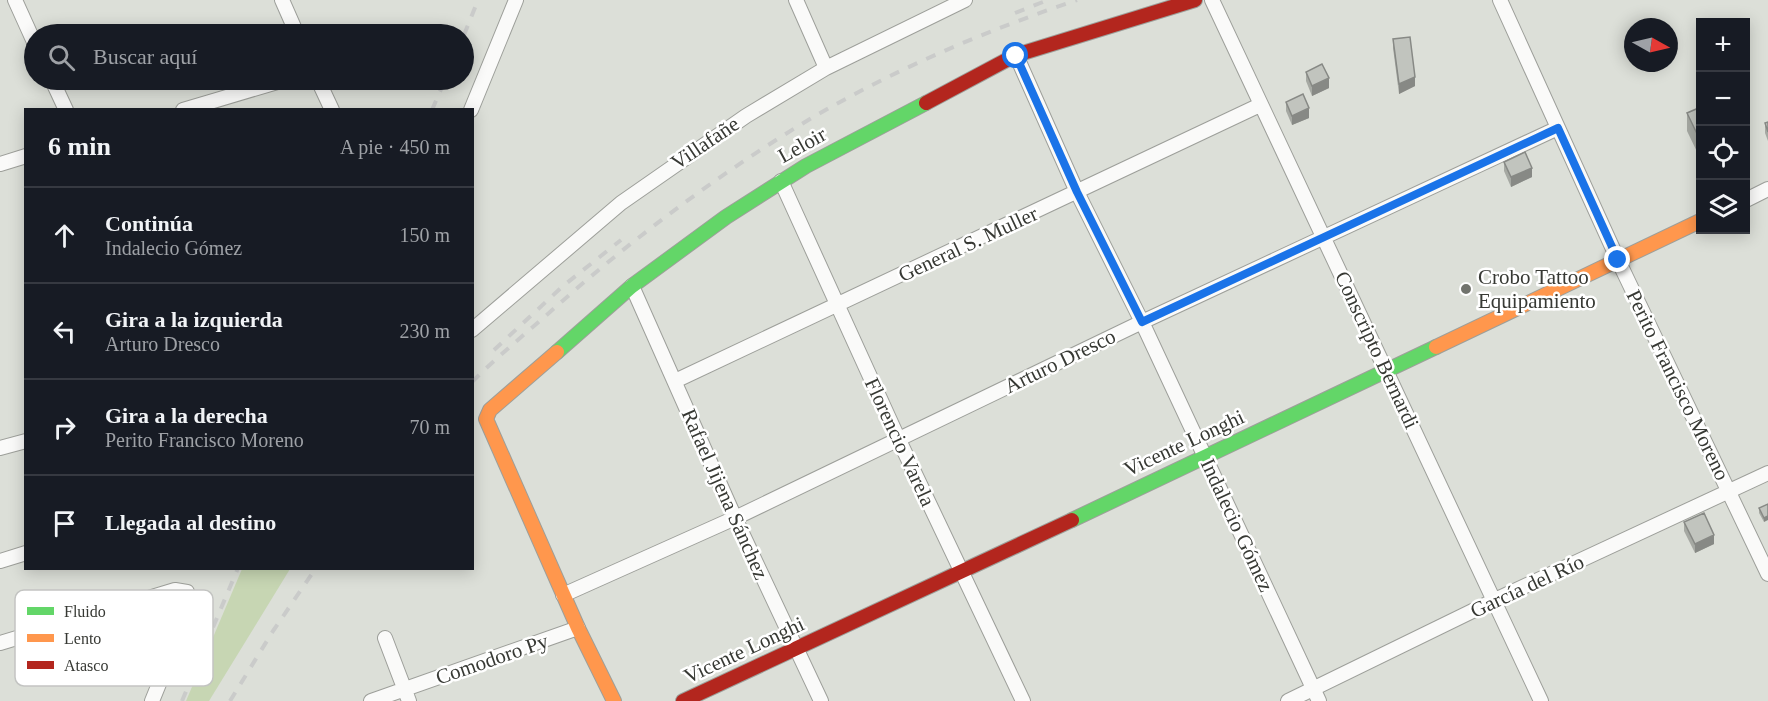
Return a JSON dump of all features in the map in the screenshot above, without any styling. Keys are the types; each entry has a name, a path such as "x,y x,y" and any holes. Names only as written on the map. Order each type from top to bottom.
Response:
{"street":[{"path":"15,0 26,24"},
{"path":"282,0 293,24"},
{"path":"472,108 516,0"},
{"path":"796,0 826,68"},
{"name":"Villafañe","path":"474,328 621,202 746,116 826,68 964,0"},
{"name":"Leloir","path":"563,595 486,419 490,410 632,286 726,217 806,166 1016,56 1195,0"},
{"name":"Conscripto Bernardi","path":"1212,0 1541,701"},
{"name":"Perito Francisco Moreno","path":"1500,0 1618,260 1768,574"},
{"name":"Indalecio Gómez","path":"1016,56 1077,192 1142,322 1317,695"},
{"path":"57,90 65,108"},
{"path":"190,108 250,90"},
{"path":"323,90 331,108"},
{"name":"General S. Muller","path":"675,381 1260,105"},
{"name":"Arturo Dresco","path":"563,595 735,518 1323,236 1558,128"},
{"path":"0,164 24,157"},
{"name":"Florencio Varela","path":"781,181 898,438 1023,701"},
{"path":"1750,198 1768,189"},
{"name":"Vicente Longhi","path":"683,701 962,572 1696,223"},
{"name":"Rafael Jijena Sánchez","path":"632,286 735,518 821,701"},
{"path":"0,448 24,442"},
{"name":"García del Río","path":"1288,701 1317,695 1495,600 1768,473"},
{"path":"0,561 24,554"},
{"path":"563,595 614,701"},
{"name":"Comodoro Py","path":"371,701 407,695 578,628"},
{"path":"384,638 407,695"},
{"path":"0,643 15,639"},
{"path":"152,701 158,686"}],"green space":[{"path":"242,570 289,570 209,701 186,701 192,686 213,686 213,637"}],"building":[{"path":"1410,37 1415,77 1399,84 1393,39"},
{"path":"1322,64 1329,78 1312,86 1306,72"},
{"path":"1303,94 1309,108 1292,116 1286,102"},
{"path":"1696,109 1696,132 1687,113"},
{"path":"1525,152 1532,168 1511,177 1504,162"},
{"path":"1768,504 1768,516 1764,518 1759,508"},
{"path":"1704,513 1714,535 1695,544 1684,522"}],"railway":[{"path":"468,24 478,0"},
{"path":"1015,13 1048,0"},
{"path":"474,380 579,286 640,237 735,167 800,125 866,88 935,55 1077,0"},
{"path":"433,108 441,90"},
{"path":"494,350 563,286 621,240"},
{"path":"213,627 237,570"},
{"path":"230,701 273,631 315,570"},
{"path":"182,701 188,686"}],"traffic: fast":[{"path":"557,352 632,286 726,217 806,166 926,103"},
{"path":"1072,520 1436,347"}],"traffic: slow":[{"path":"1436,347 1696,223"},
{"path":"557,352 490,410 486,419 578,628 614,701"}],"traffic: jam":[{"path":"926,103 1016,55 1195,0"},
{"path":"683,701 1072,520"}],"place":[{"name":"Crobo Tattoo Equipamiento","path":"1466,289"}],"route":[{"path":"1016,56 1077,192 1142,322 1558,128 1618,260"}]}
